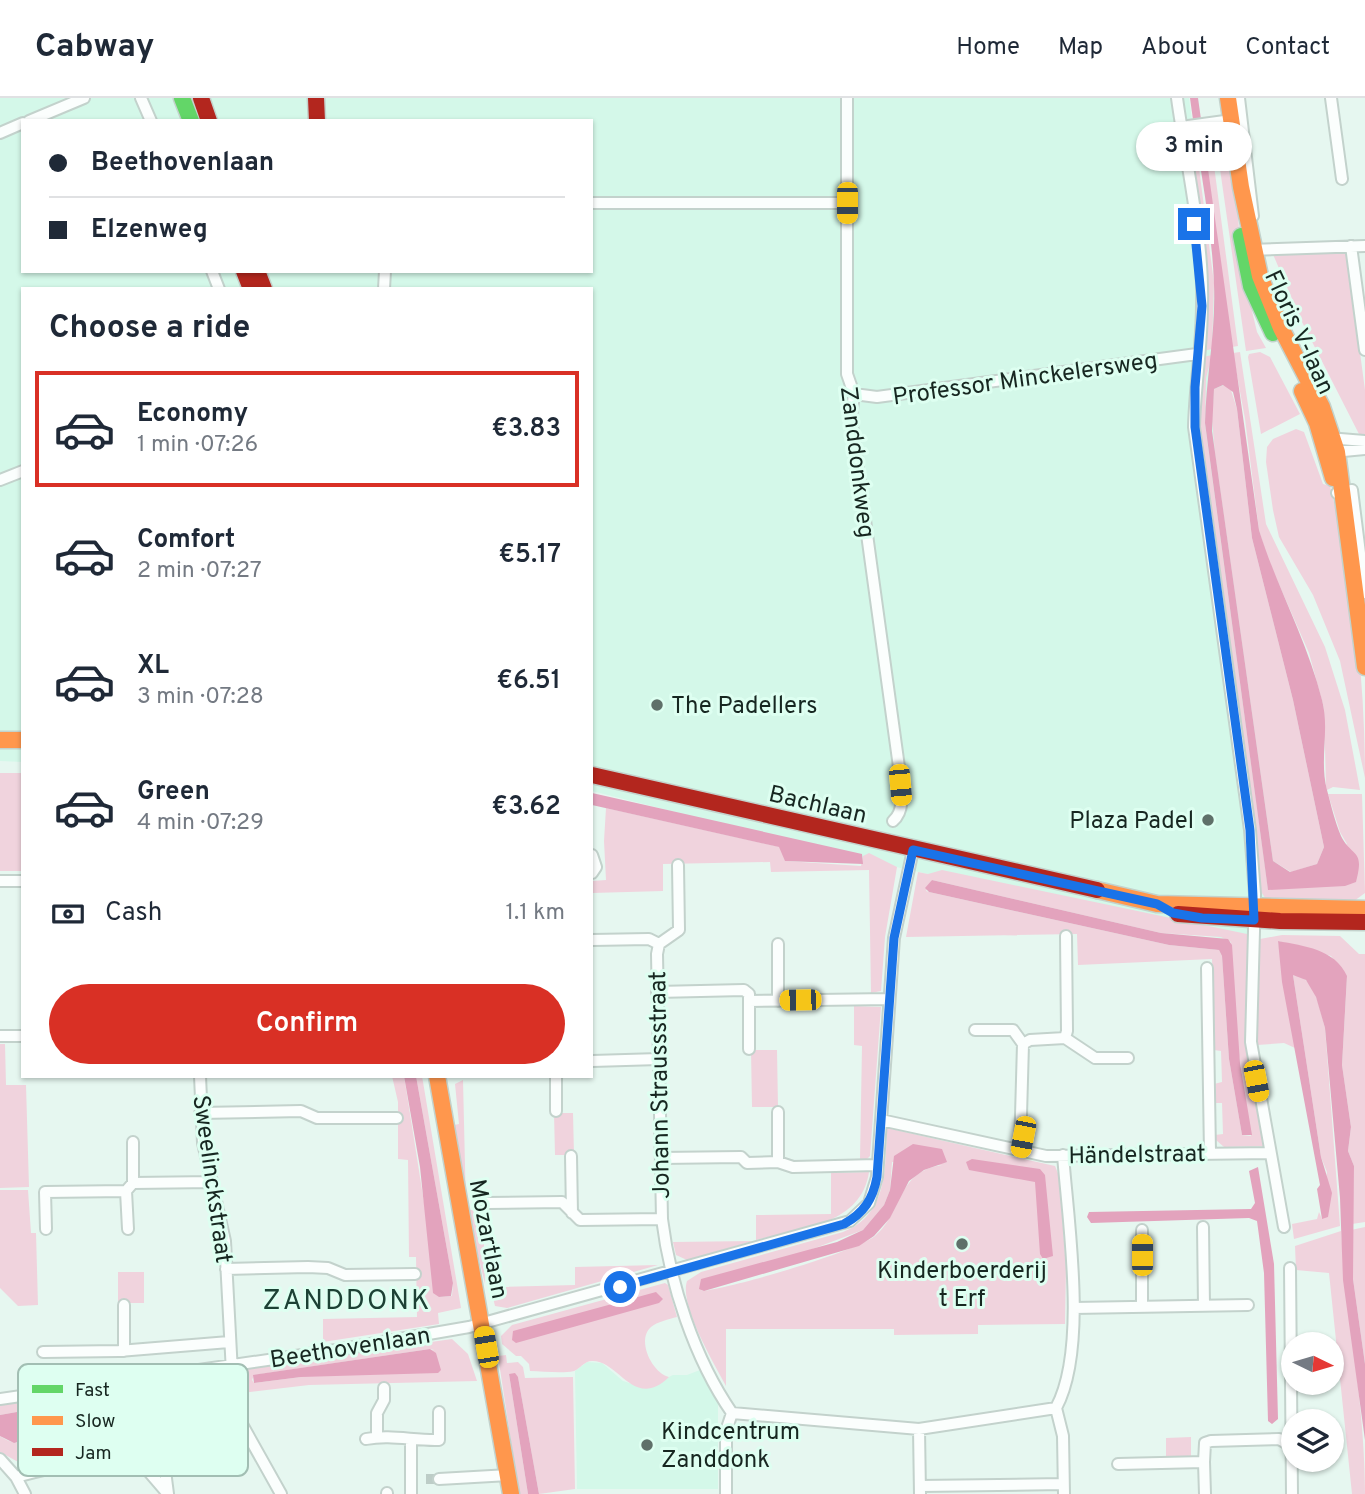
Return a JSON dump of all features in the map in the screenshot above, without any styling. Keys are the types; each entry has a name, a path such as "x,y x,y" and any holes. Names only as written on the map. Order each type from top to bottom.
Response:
{"street":[{"path":"34,119 85,98"},
{"path":"141,98 149,119"},
{"path":"182,98 190,119"},
{"path":"201,98 208,119"},
{"path":"316,98 317,119"},
{"name":"Zanddonkweg","path":"847,98 846,374 854,394 851,418 855,456 899,767 902,803 900,815 892,821"},
{"path":"1177,98 1186,126 1201,272 1202,306 1197,354 1195,427 1250,830 1255,914 1251,1041 1284,1227"},
{"name":"Floris V-laan","path":"1228,98 1248,250 1266,295 1322,407 1347,531 1365,667"},
{"name":"Floris V-laan","path":"1238,98 1254,214 1248,229"},
{"path":"1331,98 1342,178"},
{"path":"1186,126 1232,120"},
{"path":"0,133 21,124"},
{"name":"Floris V-laan","path":"1241,187 1248,229 1248,250"},
{"path":"593,203 847,203"},
{"path":"1351,246 1365,350"},
{"path":"1248,250 1365,246"},
{"name":"Professor Minckelersweg","path":"854,394 877,397 1197,354"},
{"path":"1330,445 1365,440"},
{"path":"1330,445 1365,449"},
{"path":"0,480 21,472"},
{"name":"Floris V-laan","path":"1340,492 1352,490 1365,593"},
{"path":"0,740 21,740"},
{"name":"Bachlaan","path":"593,775 1157,904 1183,915 1365,909"},
{"name":"Beethovenlaan","path":"242,1364 482,1324 844,1224 869,1203 874,1193 898,915 913,850"},
{"name":"Johann Straussstraat","path":"678,865 678,930 659,944 657,992 662,1219 691,1331 732,1413"},
{"path":"0,881 21,881"},
{"name":"Bachlaan","path":"1255,914 1365,922"},
{"path":"1065,1038 1068,1031 1066,936"},
{"path":"593,940 649,939 659,944"},
{"path":"778,944 778,1001"},
{"path":"1207,968 1210,1153"},
{"path":"657,992 744,990 749,998 749,1049"},
{"path":"749,998 778,1001 889,999"},
{"path":"975,1030 1013,1030 1023,1044 1020,1151"},
{"path":"0,1036 21,1036"},
{"path":"1023,1044 1030,1040 1065,1038 1096,1058 1128,1058"},
{"path":"593,1060 659,1059"},
{"name":"Sweelinckstraat","path":"200,1078 203,1143 222,1218 230,1364"},
{"name":"Mozartlaan","path":"437,1078 511,1494"},
{"path":"556,1078 556,1111"},
{"path":"200,1113 301,1111 317,1118 397,1118"},
{"path":"778,1112 778,1163"},
{"name":"Händelstraat","path":"881,1120 1020,1151 1063,1155 1270,1153"},
{"path":"128,1229 133,1142"},
{"path":"919,1429 920,1490 1064,1489 1063,1436 1056,1408 1064,1390 1074,1308 1063,1155"},
{"path":"571,1156 572,1213"},
{"path":"660,1158 740,1157 747,1163 778,1163 793,1167 877,1165"},
{"path":"46,1229 45,1192 213,1182"},
{"path":"486,1203 562,1202 580,1220 662,1219"},
{"path":"1203,1227 1204,1306"},
{"path":"1142,1230 1142,1307"},
{"path":"226,1269 308,1267 328,1268 345,1275 415,1274"},
{"path":"1290,1268 1292,1409"},
{"path":"1074,1308 1248,1305"},
{"path":"124,1306 124,1351"},
{"path":"43,1352 124,1351 229,1342"},
{"path":"384,1388 384,1400 377,1413 372,1438 394,1436 411,1441 439,1440 439,1412"},
{"name":"Beethovenlaan","path":"0,1399 18,1396"},
{"path":"726,1494 726,1431 732,1413 919,1429 1056,1408"},
{"name":"Sweelinckstraat","path":"248,1435 281,1494"},
{"path":"411,1441 411,1494"},
{"path":"1205,1494 1205,1443 1281,1441"},
{"path":"0,1459 16,1477 25,1494"},
{"path":"1118,1464 1204,1462"},
{"path":"1292,1472 1292,1494"},
{"path":"439,1479 509,1475"},
{"path":"152,1476 168,1494 166,1476"},
{"path":"413,1481 426,1479"}],"shaded area":[{"path":"0,98 1189,98 1226,379 1280,901 1242,943 869,861 593,791 593,287 21,287 21,762 0,761"},
{"path":"1190,98 1198,98 1259,530 1316,678 1324,711 1324,768 1327,790 1341,836 1358,858 1356,882 1345,886 1268,890 1205,423 1214,320 1213,262","holes":["1223,385 1233,392 1252,538 1293,700 1324,847 1317,864 1290,872 1273,861 1212,431 1214,389"]},
{"path":"1214,127 1227,128 1236,190 1242,269 1257,332 1266,348 1246,351"},
{"path":"1209,128 1238,346 1232,347 1202,129"},
{"path":"1190,130 1194,130 1214,283 1212,349 1203,351 1208,299 1200,234 1203,230 1187,136"},
{"path":"1346,248 1365,390 1365,434 1360,436 1302,322 1272,252"},
{"path":"1240,352 1266,524 1325,647 1345,710 1360,790 1333,787 1327,790 1324,708 1309,653 1267,557 1259,530 1245,419 1233,353"},
{"path":"1260,352 1270,357 1300,414 1261,434 1248,357 1249,354"},
{"path":"1212,355 1206,378 1205,424 1268,889 1296,888 1347,844 1340,832 1328,794 1362,794 1365,893 1350,904 1269,904 1260,890 1201,438 1199,399 1203,357"},
{"path":"1224,385 1230,387 1237,409 1252,538 1293,700 1324,847 1317,864 1291,872 1273,861 1215,453 1212,419 1214,389"},
{"path":"1296,429 1304,432 1323,484 1330,486 1346,558 1360,668 1365,778 1340,661 1313,595 1279,537 1273,510 1266,462 1267,447 1273,439"},
{"path":"0,773 21,773 21,871 0,871"},
{"path":"593,793 862,854 863,864 785,861 779,847 593,805"},
{"path":"606,808 780,847 786,861 861,866 863,856 869,853 897,867 885,937 881,991 871,993 869,870 771,872 770,862 663,864 663,891 593,893 593,881 606,880"},
{"path":"942,870 1247,934 1248,1058 1264,1146 1224,1147 1216,1140 1215,1135 1223,1134 1222,1103 1215,1103 1214,1084 1222,1082 1221,1051 1214,1050 1212,959 1078,965 1077,934 906,937 918,872 928,874","holes":["932,880 1161,933 1221,937 1231,942 1237,1042 1251,1136 1242,1135 1229,1059 1222,956 1219,950 1169,945 926,891"]},
{"path":"932,880 1161,933 1228,939 1232,945 1240,1063 1252,1135 1242,1135 1229,1059 1222,956 1219,950 1169,945 929,892 925,888"},
{"path":"1282,935 1340,936 1359,954 1365,954 1365,1222 1352,1224 1354,1166 1348,1151 1351,1127 1342,1065 1347,977 1331,956 1278,941 1295,1048 1284,1043 1257,1045 1260,939"},
{"path":"1278,941 1327,954 1342,967 1347,976 1342,1065 1351,1127 1348,1151 1354,1166 1353,1279 1365,1364 1365,1440 1343,1280 1340,1198 1325,1028 1316,997 1306,980 1293,975 1321,1157 1332,1193 1328,1217 1322,1219 1317,1189 1320,1185 1282,982"},
{"path":"1293,975 1307,981 1311,987 1325,1028 1340,1226 1294,1239 1292,1224 1317,1219 1319,1212 1322,1219 1327,1172 1321,1157"},
{"path":"854,1006 881,1007 870,1156 867,1159 860,1159 862,1046 854,1045"},
{"path":"0,1044 5,1044 6,1085 26,1085 29,1187 0,1188"},
{"path":"751,1050 777,1050 778,1107 752,1107"},
{"path":"392,1078 404,1078 439,1297 452,1296 453,1283 416,1078 422,1078 461,1308 438,1313 439,1324 323,1342 323,1319 417,1317 416,1257 409,1257 408,1160 398,1159 398,1102"},
{"path":"404,1078 416,1078 453,1283 451,1296 439,1297 433,1293 420,1167"},
{"path":"463,1080 466,1208 454,1125 459,1124 455,1084"},
{"path":"554,1113 573,1113 574,1155 555,1155"},
{"path":"887,1128 1055,1166 1059,1176 1066,1268 1065,1324 978,1325 978,1334 894,1335 894,1329 726,1329 726,1386 693,1319 688,1304 687,1281 701,1272 843,1232 858,1224 869,1214 881,1189","holes":["892,1162 942,1165 927,1169 916,1176 908,1184 884,1226 875,1236 863,1243 791,1269 701,1291 863,1230 884,1205 890,1190"]},
{"path":"913,1144 942,1149 947,1162 924,1170 909,1181 890,1218 874,1236 859,1246 704,1291 699,1289 701,1279 837,1242 863,1230 884,1205 890,1190 894,1156"},
{"path":"972,1159 1040,1169 1045,1175 1053,1256 1043,1259 1040,1254 1035,1182 969,1170 966,1162"},
{"path":"1258,1167 1274,1264 1278,1419 1272,1424 1268,1421 1264,1273 1257,1221 1249,1218 1091,1223 1087,1217 1089,1212 1251,1209 1255,1203 1249,1171"},
{"path":"869,1172 864,1190 854,1204 841,1214 826,1222 756,1240 756,1215 831,1214 831,1173"},
{"path":"0,1190 28,1190 31,1233 36,1233 38,1305 18,1306 0,1288"},
{"path":"467,1210 483,1210 485,1284"},
{"path":"1365,1227 1365,1364 1353,1279 1351,1230"},
{"path":"1341,1231 1359,1395 1365,1494 1352,1494 1342,1395 1344,1395 1344,1332 1335,1332 1329,1273 1296,1270 1295,1246"},
{"path":"753,1241 687,1260 676,1255 673,1242"},
{"path":"658,1265 507,1308 495,1306 487,1273 499,1287 575,1285 575,1267"},
{"path":"118,1272 144,1272 144,1303 118,1303"},
{"path":"665,1283 668,1285 677,1317 651,1327 645,1340 652,1363 669,1377 657,1386 646,1389 636,1387 602,1363 592,1361 569,1372 530,1371 529,1364 521,1356 516,1356 502,1344 501,1336 512,1325"},
{"path":"656,1292 663,1299 659,1303 516,1343 512,1340 513,1331"},
{"path":"452,1339 468,1354 477,1381 309,1385 248,1392 248,1368","holes":["434,1350 301,1377 254,1383 252,1380 254,1375"]},
{"path":"430,1349 436,1353 441,1370 438,1373 301,1377 254,1383 253,1375"},
{"path":"506,1355 507,1363 518,1362 523,1367 525,1378 573,1377 575,1489 539,1494 518,1377 509,1374 528,1494 519,1494 498,1356"},
{"name":"Kindcentrum Zanddonk","path":"587,1362 602,1363 623,1381 645,1388 673,1375 687,1375 700,1370 718,1403 718,1489 577,1489 575,1371"},
{"path":"515,1373 518,1377 539,1494 528,1494 509,1374"},
{"path":"18,1398 18,1412 0,1415 0,1401"},
{"path":"18,1412 18,1442 14,1443 0,1436 0,1415"},
{"path":"0,1436 18,1443 18,1462 0,1452"},
{"path":"1191,1437 1191,1459 1166,1459 1166,1438"}],"tunnel":[{"path":"426,1479 439,1479"}],"traffic: fast":[{"path":"182,98 190,119"},
{"path":"1241,236 1251,286 1273,333"}],"traffic: slow":[{"path":"1228,98 1241,187 1260,276 1281,328 1322,407 1337,452 1365,667"},
{"path":"1302,391 1317,423 1333,478"},
{"path":"0,740 21,740"},
{"path":"1097,890 1157,904 1365,909"},
{"path":"437,1078 511,1494"}],"traffic: jam":[{"path":"201,98 208,119"},
{"path":"316,98 317,119"},
{"path":"245,273 250,287"},
{"path":"258,273 263,287"},
{"path":"593,775 1097,890"},
{"path":"1178,914 1280,921 1365,922"}],"place":[{"name":"The Padellers","path":"657,705"},
{"name":"Plaza Padel","path":"1208,820"},
{"name":"Kinderboerderij t Erf","path":"962,1244"},
{"name":"Kindcentrum Zanddonk","path":"647,1445"}],"district":[{"name":"ZANDDONK","path":"347,1299"}],"route":[{"path":"620,1287 844,1224 865,1209 874,1193 877,1177 894,938 913,850 1157,904 1173,913 1202,918 1254,920 1255,894 1250,830 1195,427 1195,387 1202,306 1201,272 1194,224"}]}
